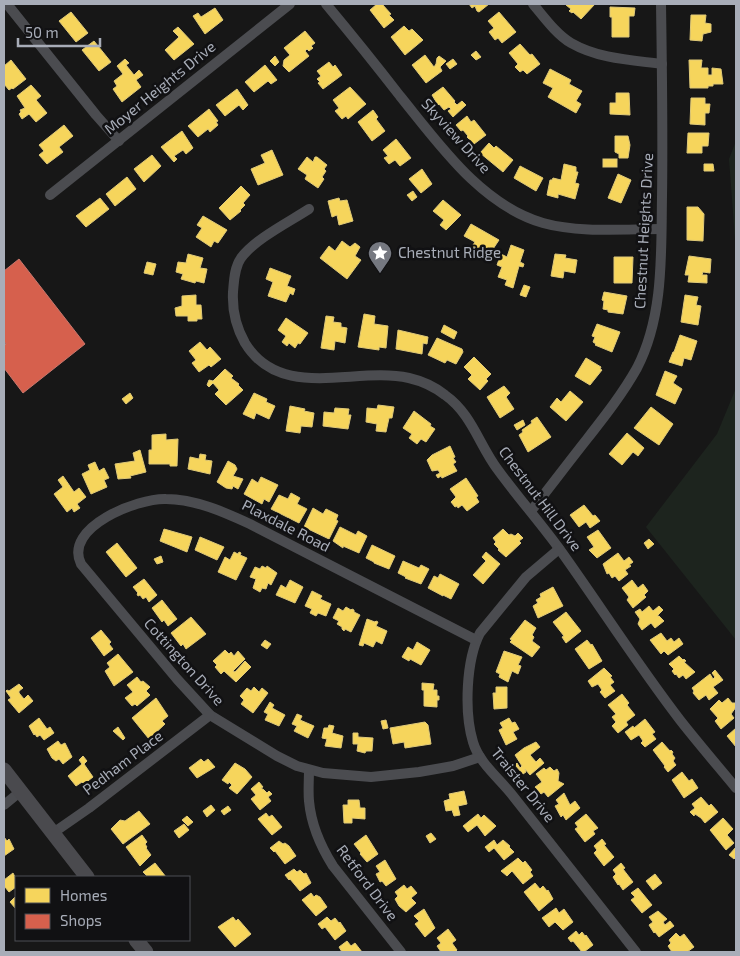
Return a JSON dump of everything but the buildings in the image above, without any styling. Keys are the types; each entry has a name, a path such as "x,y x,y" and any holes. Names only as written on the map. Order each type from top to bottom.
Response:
{"main road":[{"path":"4,770 86,876"},
{"path":"137,941 146,952"}],"street":[{"path":"7,4 96,116 119,141"},
{"name":"Moyer Heights Drive","path":"50,195 290,4"},
{"name":"Skyview Drive","path":"326,4 440,145 468,176 495,198 520,214 543,223 570,228 661,229"},
{"path":"533,4 550,24 570,42 590,52 614,58 662,64"},
{"name":"Chestnut Heights Drive","path":"531,511 614,404 637,368 647,345 654,318 658,292 661,229 661,4"},
{"name":"Chestnut Hill Drive","path":"309,209 262,239 241,258 237,267 232,306 236,324 245,343 253,354 266,366 282,374 296,377 382,376 408,378 425,383 446,395 464,412 496,469 531,511 559,549 680,721 736,788"},
{"name":"Plaxdale Road","path":"79,543 83,536 98,523 142,502 165,498 185,500 222,511 250,524 476,640"},
{"name":"Cottington Drive","path":"79,543 78,558 81,564 177,679 210,715 277,756 309,770 370,777 453,766 480,757"},
{"name":"Traister Drive","path":"559,549 526,577 476,640 468,682 468,705 472,741 480,757 507,788 636,952"},
{"name":"Pedham Place","path":"53,833 90,808 210,715"},
{"name":"Retford Drive","path":"309,770 309,801 313,820 325,854 401,952"},
{"path":"4,805 21,791"}],"shaded area":[{"path":"736,141 736,253 729,159"},
{"path":"736,388 736,640 646,527 717,434"}],"place":[{"name":"Chestnut Ridge","path":"380,274"}]}
